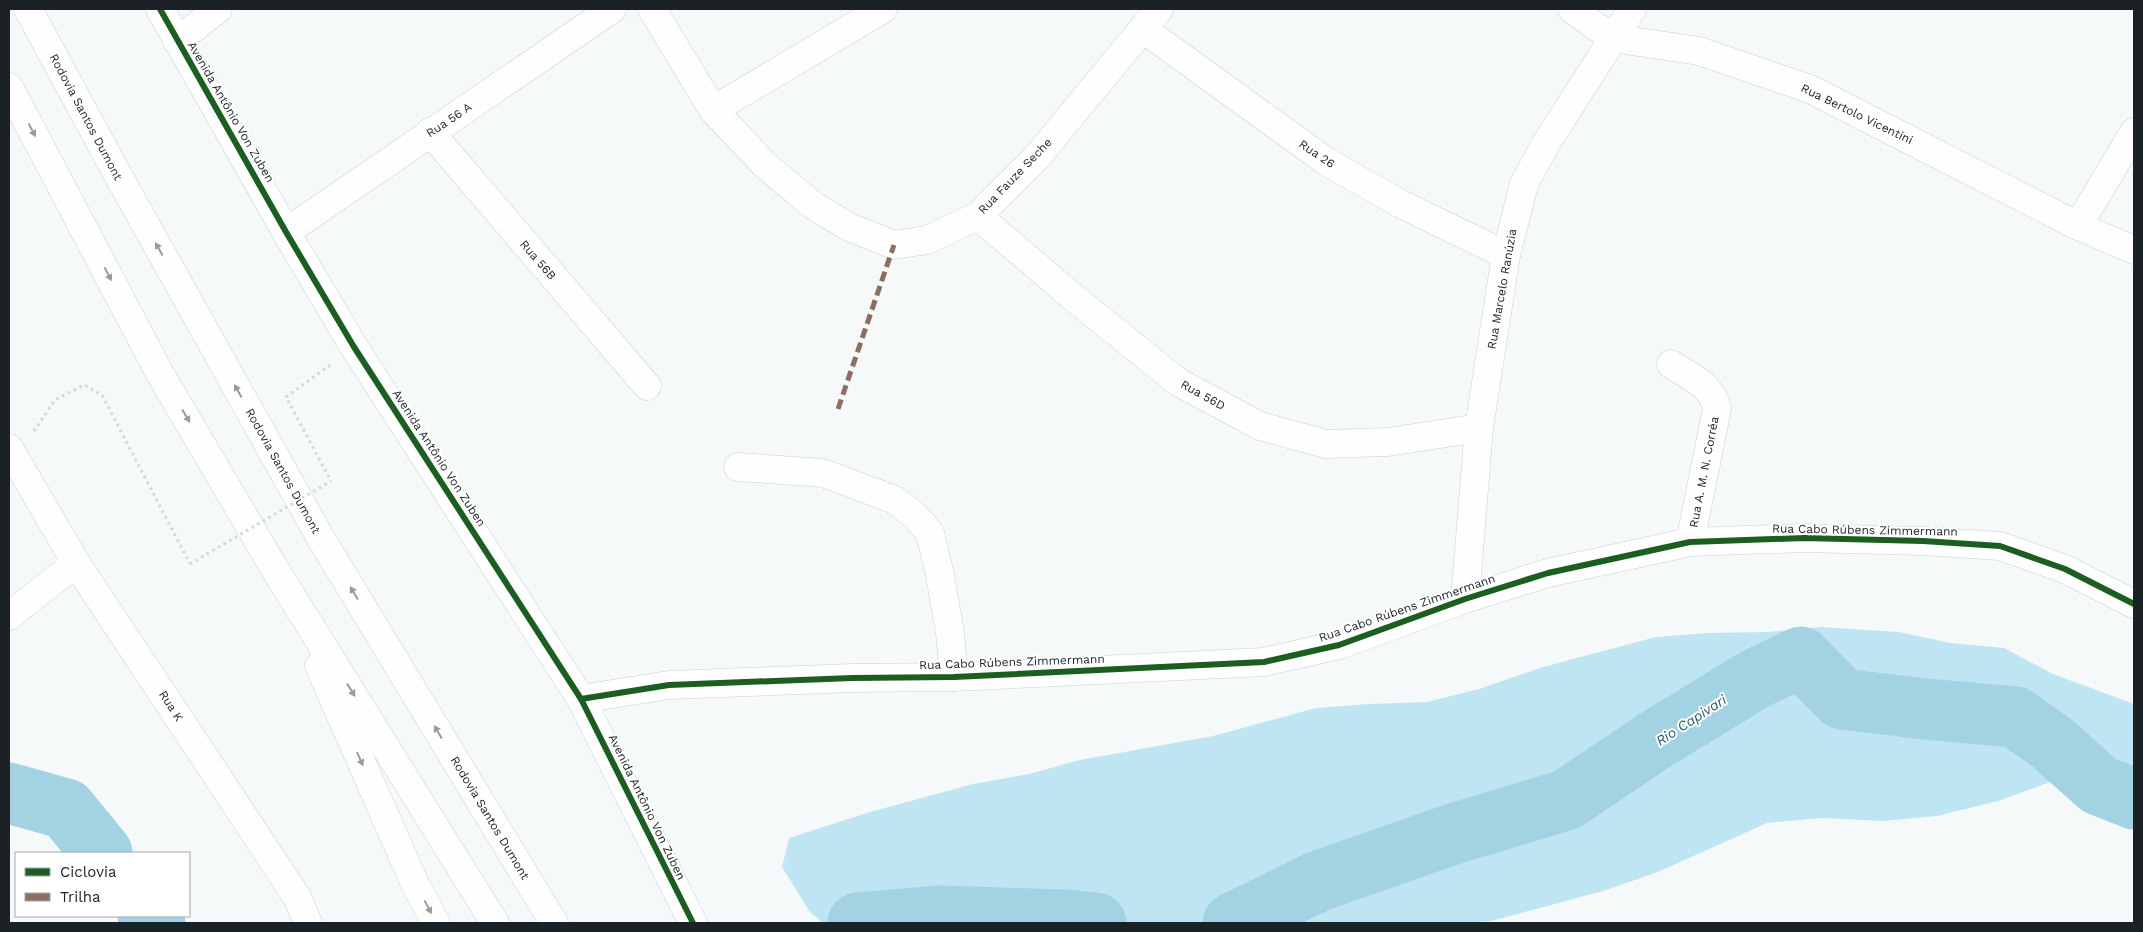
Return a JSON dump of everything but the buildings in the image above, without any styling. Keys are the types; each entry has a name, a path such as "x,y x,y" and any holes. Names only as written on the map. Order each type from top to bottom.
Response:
{"main road":[{"name":"Rodovia Santos Dumont","path":"28,9 118,177 320,537 554,923"},
{"name":"Avenida Antônio Von Zuben","path":"160,9 286,232 354,346 581,699 693,923"},
{"path":"177,41 218,9"},
{"name":"Rua 56 A","path":"286,232 612,9"},
{"name":"Rua Fauze Seche","path":"652,9 713,110 765,165 814,206 858,231 894,245 928,240 978,216 1036,158 1151,19"},
{"path":"713,110 883,9"},
{"name":"Rua Bertolo Vicentini","path":"1572,9 1612,38 1698,50 1810,89 2078,226 2134,250"},
{"name":"Rua Marcelo Ranúzia","path":"1465,599 1479,428 1506,255 1524,184 1545,145 1632,9"},
{"name":"Rua 26","path":"1151,19 1327,162 1401,204 1506,255"},
{"path":"9,87 159,372 276,571 495,923"},
{"name":"Rua 56B","path":"430,132 647,386"},
{"path":"2078,226 2134,132"},
{"name":"Rua 56D","path":"978,216 1074,298 1178,382 1260,426 1326,444 1388,442 1479,428"},
{"name":"Rua A. M. N. Corréa","path":"1671,364 1709,390 1714,398 1717,409 1690,542"},
{"name":"Rua K","path":"12,453 76,563 297,897 308,923"},
{"path":"738,467 823,473 895,500 915,516 930,533 940,575 950,633 954,677"},
{"name":"Rua Cabo Rúbens Zimmermann","path":"581,699 669,685 852,678 954,677 1264,662 1339,645 1465,599 1548,573 1690,542 1804,538 1923,541 2000,546 2065,569 2134,604"},
{"path":"9,616 76,563"},
{"path":"276,571 415,884 436,923"}],"path":[{"path":"12,453 55,400 84,385 102,395 190,564 331,481 286,397 354,346"}],"shaded area":[{"path":"1820,627 1899,632 1950,643 2004,648 2053,674 2134,704 2134,803 2103,792 2053,781 1998,801 1937,816 1884,821 1820,818 1767,823 1658,872 1603,891 1491,921 1466,923 823,923 810,912 782,867 789,838 870,812 973,784 1029,774 1080,760 1213,736 1316,708 1427,702 1479,689 1543,667 1656,637 1708,633 1767,632"}],"waterway":[{"name":"Rio Capivari","path":"1233,923 1319,881 1453,834 1566,800 1657,739 1755,679 1801,657 1842,699 2015,717 2051,742 2099,785 2134,799"},
{"path":"9,793 66,809 101,852"},
{"name":"Rio Capivari","path":"858,923 941,916 1066,920 1096,923"},
{"path":"149,917 155,923"}],"marked path":[{"path":"838,409 894,245"}],"cycle path":[{"path":"160,9 286,232 354,347 581,699 693,923"},
{"path":"581,699 669,685 852,678 954,677 1264,662 1339,645 1465,599 1548,573 1690,542 1804,538 1923,541 2000,546 2065,569 2134,604"}]}
